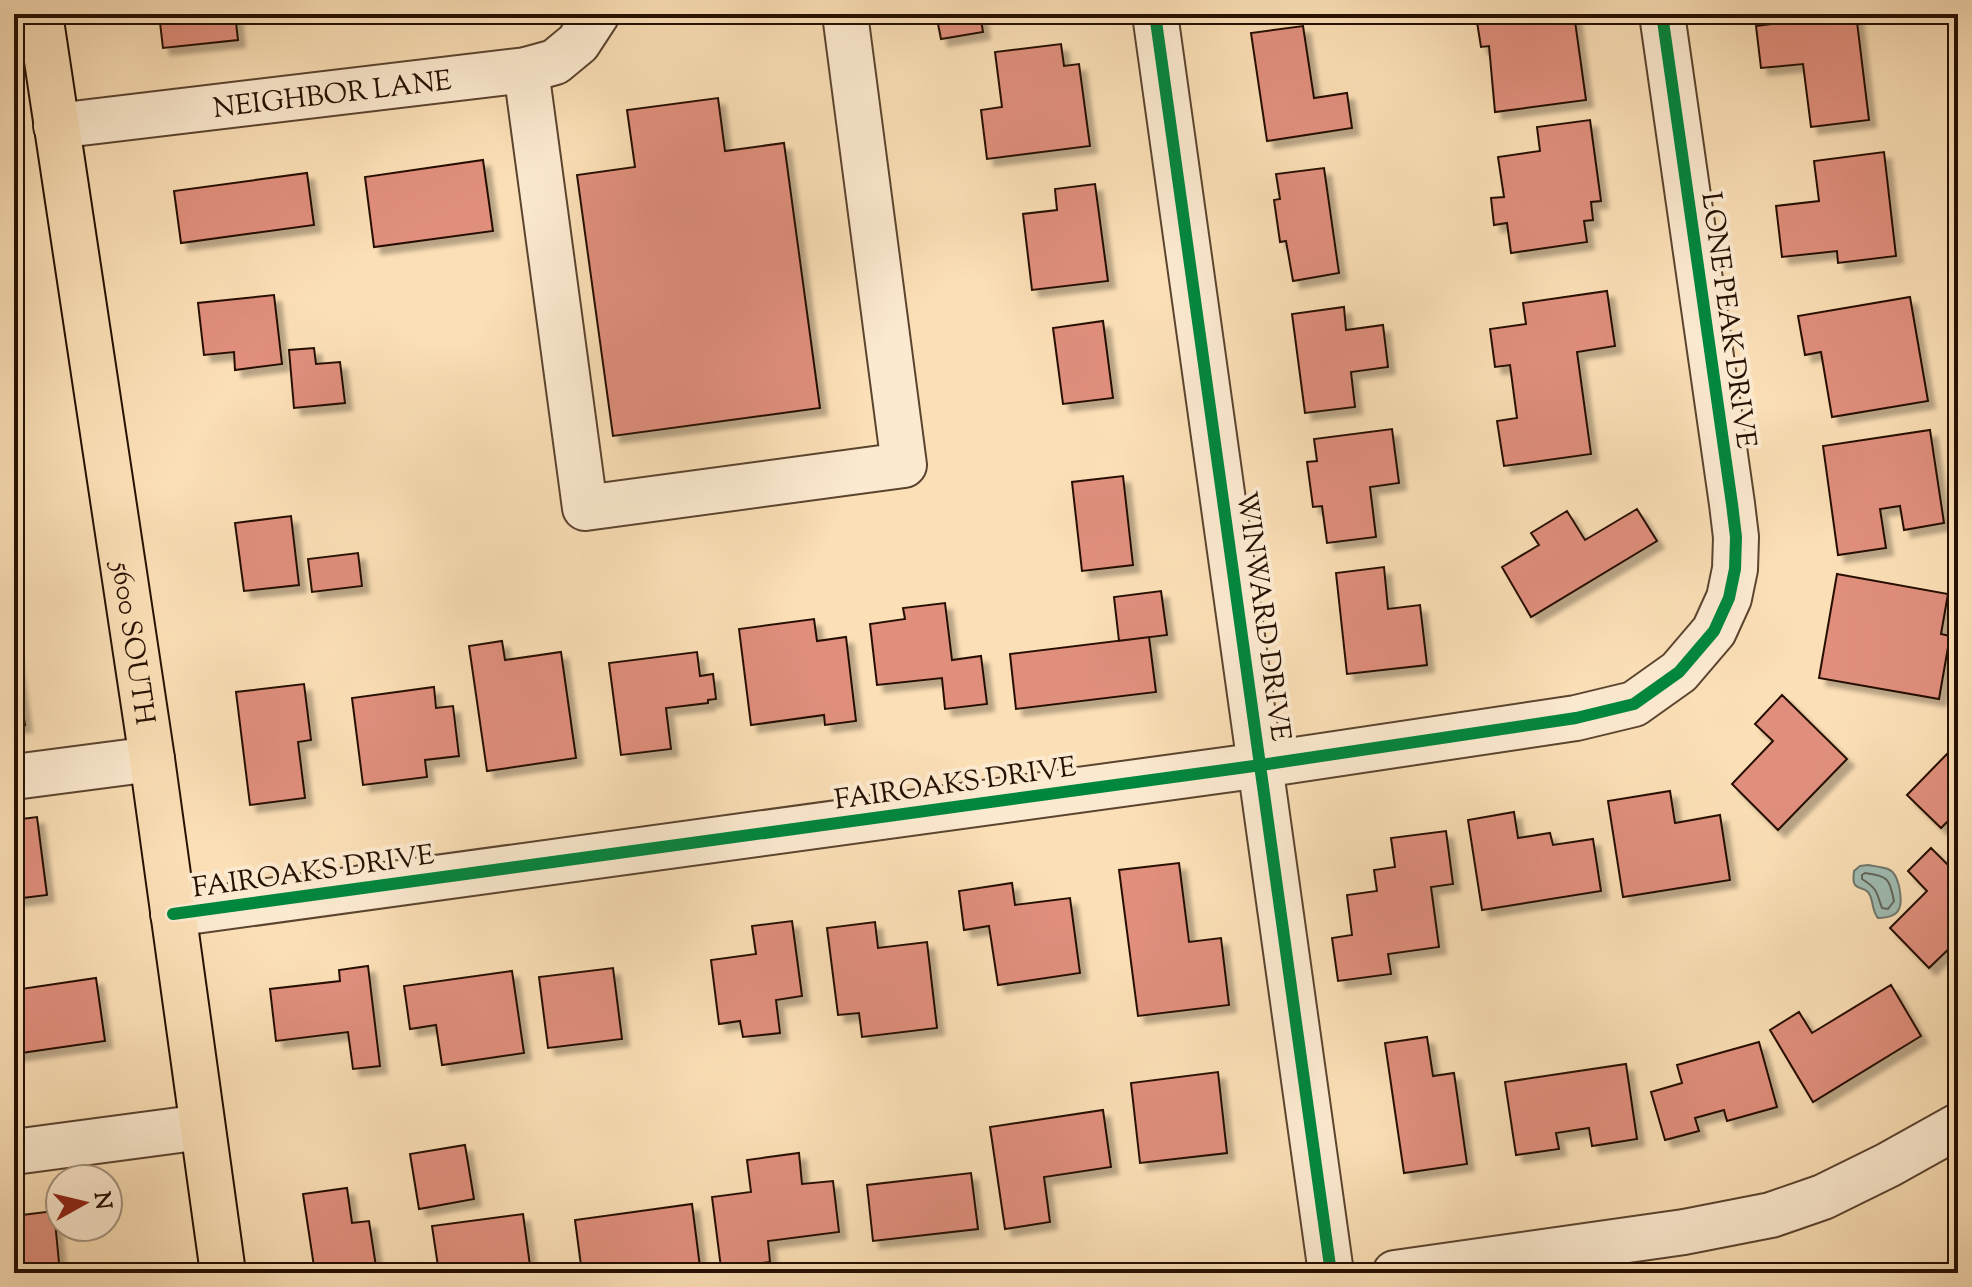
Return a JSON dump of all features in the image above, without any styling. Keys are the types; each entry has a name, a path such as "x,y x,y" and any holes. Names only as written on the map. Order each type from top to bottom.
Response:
{"main road":[{"name":"5600 SOUTH","path":"40,14 152,759 223,1273"}],"street":[{"path":"526,70 585,508 904,465 845,14"},
{"name":"WINWARD DRIVE","path":"1155,14 1331,1273"},
{"name":"LONE PEAK DRIVE","path":"1662,14 1736,537 1735,569 1729,598 1714,631"},
{"name":"NEIGHBOR LANE","path":"56,126 526,70 555,62 578,43 594,20"},
{"name":"FAIROAKS DRIVE","path":"173,914 1261,765 1576,718 1634,704 1679,672 1714,631"},
{"path":"14,777 152,759"},
{"path":"1395,1273 1684,1232 1771,1215 1823,1197 1958,1126"},
{"path":"14,1152 202,1127"}],"water":[{"path":"1868,865 1888,869 1896,878 1900,904 1892,916 1878,918 1868,892 1854,883 1854,871"}],"building":[{"path":"159,14 235,14 238,40 163,48"},
{"path":"936,14 980,14 983,32 941,39"},
{"path":"1510,14 1574,14 1586,100 1495,112 1489,46 1481,47 1477,22 1511,18"},
{"path":"1856,14 1869,120 1811,127 1803,64 1761,68 1756,26"},
{"path":"1303,26 1314,98 1347,93 1352,128 1267,141 1251,33"},
{"path":"1061,44 1064,66 1079,64 1090,146 987,159 981,110 1002,107 995,52"},
{"path":"718,98 725,151 784,143 820,408 613,436 577,175 635,167 627,110"},
{"path":"1590,120 1601,201 1591,202 1593,220 1584,221 1587,242 1511,253 1507,223 1494,225 1491,198 1504,197 1498,157 1540,151 1537,127"},
{"path":"1884,152 1896,256 1838,263 1837,251 1782,257 1776,206 1819,201 1814,161"},
{"path":"483,160 493,231 374,247 365,177"},
{"path":"1324,168 1339,273 1293,281 1286,241 1280,242 1274,200 1280,199 1276,174"},
{"path":"307,173 314,225 181,243 174,191"},
{"path":"1095,184 1108,281 1032,290 1023,214 1057,210 1055,189"},
{"path":"1607,291 1615,346 1577,352 1591,454 1504,466 1497,421 1517,418 1510,365 1495,367 1490,329 1526,324 1523,303"},
{"path":"274,295 282,364 235,370 234,352 204,355 198,303"},
{"path":"1910,297 1928,401 1832,417 1821,352 1805,355 1798,316"},
{"path":"1344,307 1346,330 1383,325 1388,367 1351,372 1355,407 1305,413 1292,314"},
{"path":"1103,321 1113,398 1063,404 1053,328"},
{"path":"314,348 316,364 340,362 345,403 294,408 289,350"},
{"path":"1392,429 1399,483 1370,487 1376,537 1327,543 1322,506 1313,507 1307,462 1317,461 1314,439"},
{"path":"1930,430 1944,523 1904,530 1900,506 1880,509 1886,548 1838,555 1823,446"},
{"path":"1123,476 1133,565 1082,571 1072,482"},
{"path":"1637,509 1657,541 1531,617 1502,567 1539,545 1531,533 1567,511 1585,540"},
{"path":"291,516 299,585 244,591 235,523"},
{"path":"358,553 362,586 312,592 308,559"},
{"path":"1384,567 1388,609 1420,605 1427,665 1347,674 1336,573"},
{"path":"1837,574 1948,594 1941,634 1950,636 1939,699 1819,678"},
{"path":"1161,591 1167,635 1119,641 1114,597"},
{"path":"945,603 952,660 981,656 987,704 945,709 942,678 877,685 870,624 905,619 903,608"},
{"path":"814,619 817,641 846,637 856,721 825,725 824,715 751,725 739,629"},
{"path":"1149,637 1156,692 1016,709 1010,654"},
{"path":"502,641 505,660 561,652 576,758 487,771 469,646"},
{"path":"14,649 25,725 14,726"},
{"path":"697,652 700,676 713,674 716,699 708,700 708,703 666,708 671,749 621,755 609,663"},
{"path":"304,684 311,740 298,742 305,798 250,805 236,692"},
{"path":"434,687 436,708 453,706 459,756 425,760 427,777 363,785 352,698"},
{"path":"1782,695 1847,759 1778,830 1732,784 1773,741 1755,724"},
{"path":"1947,754 1958,765 1958,811 1941,828 1907,795"},
{"path":"1670,791 1675,823 1720,815 1730,880 1623,897 1608,801"},
{"path":"1514,812 1518,838 1550,833 1553,845 1593,839 1601,891 1482,910 1468,820"},
{"path":"37,817 47,895 14,899 14,820"},
{"path":"1446,831 1453,884 1431,887 1439,947 1388,954 1391,974 1338,981 1332,938 1352,935 1347,895 1377,891 1374,870 1395,867 1391,838"},
{"path":"1931,848 1958,875 1958,940 1929,968 1890,928 1927,891 1908,871"},
{"path":"1179,863 1189,942 1221,938 1229,1005 1138,1016 1119,870"},
{"path":"1012,883 1015,905 1070,898 1080,973 998,985 989,926 964,930 959,891"},
{"path":"792,921 802,996 776,1000 780,1033 743,1037 740,1021 719,1024 711,960 756,954 752,926"},
{"path":"875,922 878,948 927,942 937,1028 862,1037 859,1013 838,1015 827,928"},
{"path":"368,966 380,1066 353,1069 348,1032 276,1041 270,989 340,981 339,970"},
{"path":"613,968 622,1039 548,1048 539,977"},
{"path":"512,971 524,1053 442,1065 436,1025 410,1029 404,986"},
{"path":"96,978 105,1041 14,1054 14,990"},
{"path":"1891,985 1921,1036 1813,1102 1770,1030 1799,1012 1812,1033"},
{"path":"1427,1037 1433,1076 1454,1073 1467,1164 1404,1173 1385,1043"},
{"path":"1759,1042 1777,1107 1727,1121 1724,1110 1695,1118 1699,1131 1665,1140 1651,1092 1682,1083 1677,1065"},
{"path":"1626,1064 1637,1139 1592,1146 1589,1128 1556,1133 1559,1149 1516,1155 1505,1082"},
{"path":"1218,1072 1227,1153 1140,1163 1131,1083"},
{"path":"1103,1110 1111,1167 1044,1177 1050,1222 1005,1229 990,1127"},
{"path":"465,1145 474,1199 419,1209 410,1154"},
{"path":"799,1153 802,1184 833,1181 839,1232 768,1241 770,1262 721,1268 712,1197 751,1192 747,1160"},
{"path":"971,1173 978,1229 873,1241 867,1185"},
{"path":"347,1188 352,1223 369,1221 377,1273 315,1273 303,1194"},
{"path":"692,1204 700,1267 658,1273 582,1273 575,1220"},
{"path":"44,1212 44,1243 57,1243 60,1273 14,1273 14,1216"},
{"path":"523,1214 531,1273 439,1273 432,1226"}],"cycle path":[{"path":"1155,14 1331,1273"},
{"path":"173,914 1261,765 1576,718 1634,704 1679,672 1714,631 1729,598 1735,569 1736,537 1732,504 1662,14"}]}
